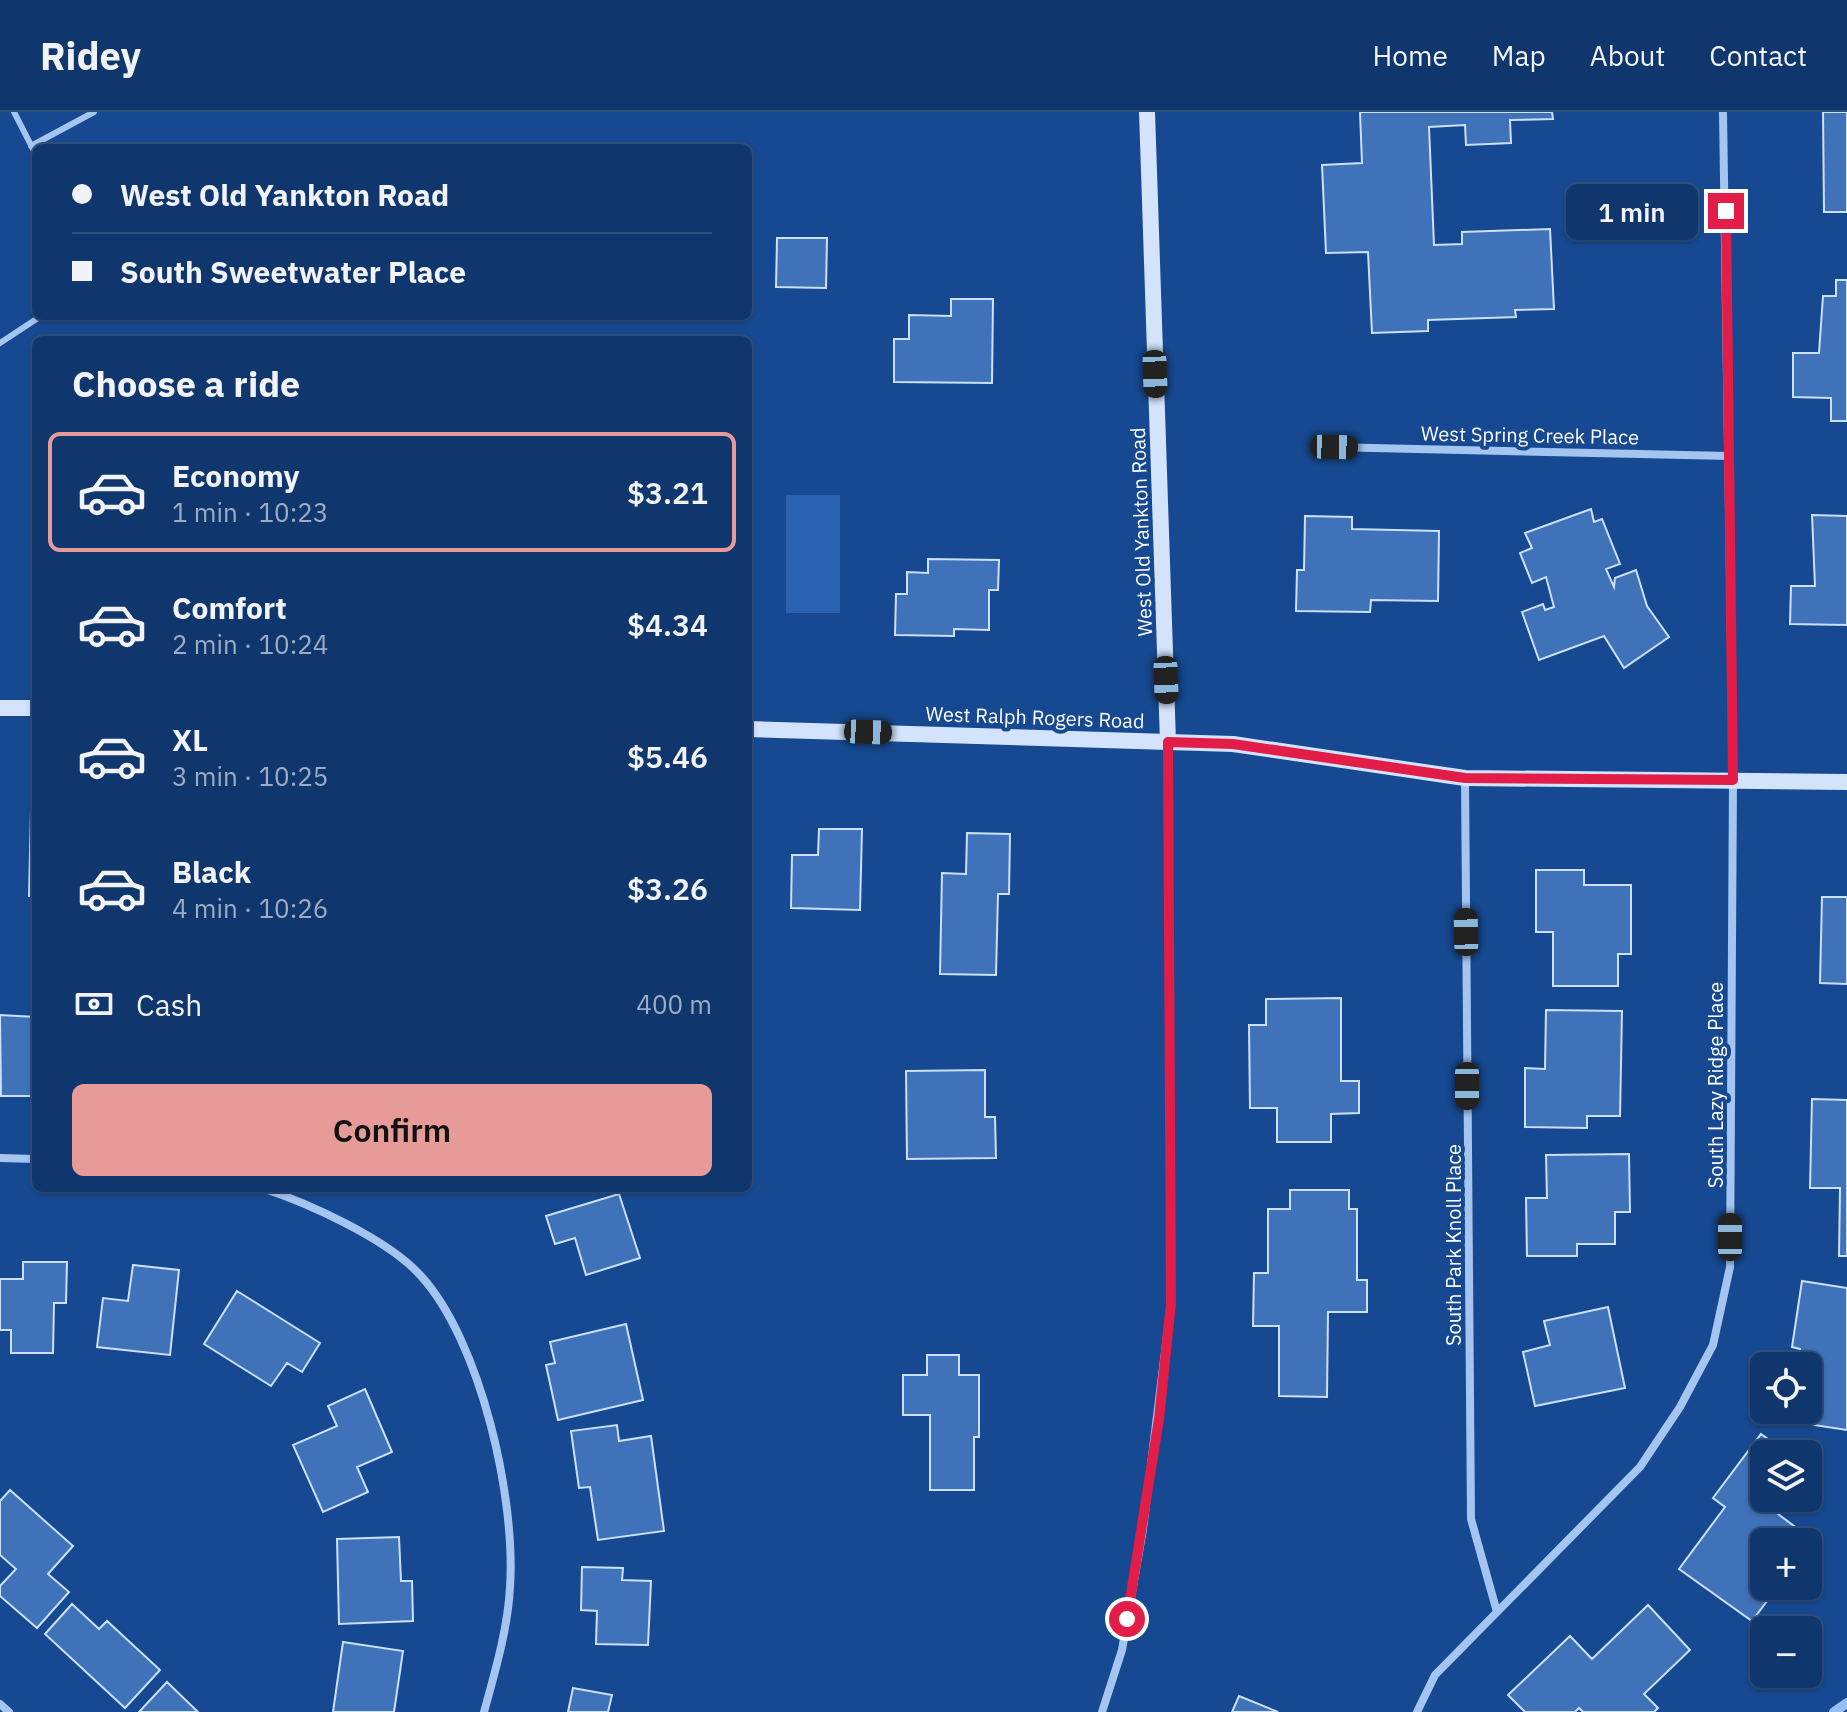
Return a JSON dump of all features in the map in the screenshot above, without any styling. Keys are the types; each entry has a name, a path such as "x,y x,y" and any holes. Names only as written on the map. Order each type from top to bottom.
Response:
{"street":[{"name":"West Old Yankton Road","path":"1102,1712 1122,1650 1143,1529 1171,1303 1168,742 1147,112"},
{"name":"South Lazy Ridge Place","path":"1417,1712 1435,1675 1640,1467 1680,1407 1713,1345 1730,1267 1733,780 1723,112"},
{"name":"West Spring Creek Place","path":"1329,447 1730,456"},
{"path":"0,708 32,708"},
{"name":"West Ralph Rogers Road","path":"752,729 1233,744 1465,778 1847,782"},
{"name":"South Park Knoll Place","path":"1465,778 1471,1519 1497,1612"},
{"path":"0,1158 32,1159"},
{"path":"271,1192 361,1231 421,1275 462,1342 489,1422 509,1512 510,1588 484,1712"},
{"path":"0,1704 9,1712"}],"lane":[{"path":"14,112 31,146"},
{"path":"35,144 94,112"},
{"path":"0,343 35,320"}],"shaded area":[{"path":"786,495 840,495 840,613 786,613"}],"building":[{"path":"1360,112 1552,112 1553,119 1510,120 1511,143 1466,145 1465,125 1429,127 1434,245 1462,244 1462,232 1550,229 1554,309 1515,310 1516,317 1428,320 1428,331 1372,333 1368,252 1326,253 1322,165 1362,163"},
{"path":"1823,112 1847,112 1847,212 1824,212"},
{"path":"777,238 827,238 826,288 776,287"},
{"path":"1836,280 1847,280 1847,421 1831,421 1831,398 1793,397 1793,353 1819,353 1823,296 1836,296"},
{"path":"951,299 993,299 992,383 894,382 894,339 909,339 909,315 951,316"},
{"path":"1591,509 1594,522 1602,519 1620,564 1606,569 1614,587 1615,578 1636,570 1647,606 1669,637 1624,668 1604,636 1539,660 1522,612 1543,604 1545,610 1554,607 1546,577 1532,583 1520,553 1532,548 1525,533"},
{"path":"1812,515 1847,516 1847,625 1790,624 1791,586 1815,586"},
{"path":"1305,516 1352,517 1352,529 1439,531 1438,601 1371,600 1370,612 1296,611 1297,570 1304,570"},
{"path":"928,559 999,560 998,590 989,590 989,630 954,629 954,636 895,635 896,594 907,594 907,572 928,573"},
{"path":"31,809 32,809 32,896 29,896"},
{"path":"819,829 862,829 860,910 791,908 792,855 818,855"},
{"path":"967,833 1010,834 1009,894 998,894 996,975 940,974 942,873 966,874"},
{"path":"1536,870 1584,870 1584,885 1631,885 1631,954 1618,954 1618,986 1553,986 1553,932 1536,932"},
{"path":"1822,897 1847,897 1847,984 1820,983"},
{"path":"1341,998 1341,1081 1359,1081 1359,1113 1331,1114 1331,1142 1277,1142 1277,1108 1250,1108 1249,1025 1266,1025 1266,999"},
{"path":"1546,1010 1622,1011 1620,1116 1587,1116 1587,1128 1525,1127 1525,1068 1545,1069"},
{"path":"0,1015 32,1017 32,1096 1,1096"},
{"path":"985,1070 985,1117 995,1117 996,1158 907,1159 906,1071"},
{"path":"1812,1099 1847,1100 1847,1256 1839,1256 1840,1188 1810,1188"},
{"path":"1629,1154 1630,1212 1615,1212 1615,1244 1577,1244 1577,1256 1527,1256 1526,1198 1547,1198 1546,1155"},
{"path":"1290,1190 1349,1190 1349,1209 1357,1209 1357,1280 1367,1280 1367,1312 1328,1312 1327,1397 1279,1396 1279,1326 1253,1326 1254,1273 1268,1273 1268,1209 1290,1209"},
{"path":"619,1194 640,1258 586,1275 575,1238 555,1244 546,1216"},
{"path":"23,1262 67,1262 66,1303 54,1303 53,1353 11,1353 11,1330 0,1330 0,1279 23,1279"},
{"path":"133,1265 179,1270 170,1355 97,1347 103,1298 128,1301"},
{"path":"1802,1281 1847,1288 1847,1430 1807,1424 1822,1424 1822,1352 1800,1352 1800,1349 1792,1347"},
{"path":"237,1291 320,1343 302,1372 287,1363 271,1386 204,1344"},
{"path":"1608,1307 1625,1388 1535,1406 1523,1352 1550,1345 1544,1321"},
{"path":"626,1324 643,1400 558,1420 546,1365 555,1363 550,1342"},
{"path":"927,1355 959,1355 959,1375 979,1375 979,1437 974,1437 974,1490 930,1490 930,1415 903,1415 903,1375 927,1375"},
{"path":"365,1389 392,1452 357,1467 368,1492 323,1512 293,1445 337,1426 328,1406"},
{"path":"617,1425 619,1441 651,1436 664,1531 598,1540 590,1487 579,1488 571,1431"},
{"path":"1750,1449 1750,1512 1775,1512 1794,1526 1750,1528 1750,1600 1768,1600 1756,1616 1750,1616 1750,1620 1679,1569 1725,1507 1713,1498"},
{"path":"10,1490 73,1546 48,1574 69,1592 37,1628 0,1596 0,1586 16,1569 0,1555 0,1501"},
{"path":"399,1537 401,1581 412,1581 413,1621 339,1624 337,1539"},
{"path":"582,1567 623,1568 622,1580 651,1581 648,1645 596,1644 597,1611 581,1610"},
{"path":"72,1604 99,1629 107,1621 160,1670 125,1708 45,1634"},
{"path":"1648,1605 1690,1650 1644,1694 1658,1708 1654,1712 1583,1712 1579,1708 1575,1712 1525,1712 1508,1695 1570,1636 1592,1659"},
{"path":"343,1642 403,1651 394,1712 333,1712"},
{"path":"167,1682 198,1712 139,1712"},
{"path":"573,1688 612,1695 608,1712 568,1712"},
{"path":"1239,1696 1278,1712 1232,1712"}],"waterway":[{"path":"1834,1712 1847,1703"}],"route":[{"path":"1127,1619 1159,1419 1171,1303 1168,742 1233,744 1359,760 1465,778 1733,780 1726,211"}]}
